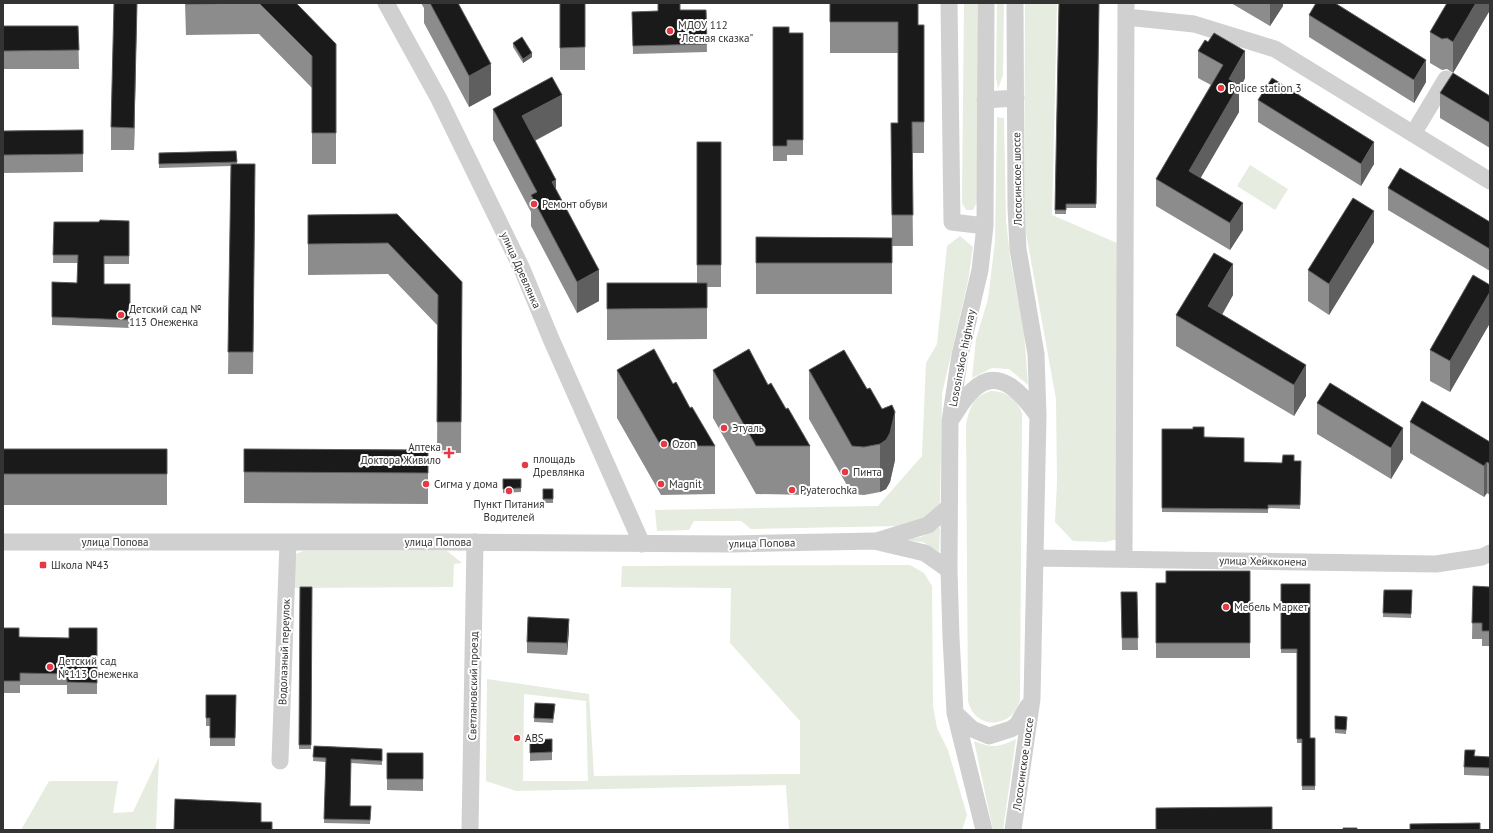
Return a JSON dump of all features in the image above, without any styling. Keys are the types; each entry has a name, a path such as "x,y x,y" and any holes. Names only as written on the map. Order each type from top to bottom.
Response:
{"street":[{"name":"улица Древлянка","path":"386,3 439,99 522,269 551,339 642,544"},
{"path":"949,3 952,222 985,226"},
{"name":"Lososinskoe highway","path":"955,713 949,570 950,421 960,355 980,270 985,226 986,3"},
{"path":"955,713 972,729 989,736 1011,729 1016,725 1032,698 1038,416 1036,354 1018,249 1015,3"},
{"path":"1124,559 1126,10 1194,24 1275,48 1490,181"},
{"path":"1413,134 1446,79"},
{"path":"985,100 1016,98"},
{"path":"950,421 972,390 985,382 1000,380 1014,388 1038,416"},
{"name":"улица Попова","path":"874,541 928,525 949,507"},
{"name":"улица Попова","path":"3,542 476,542 732,544 874,541 925,553 949,570"},
{"name":"Водолазный переулок","path":"280,761 288,542"},
{"name":"Светлановский проезд","path":"470,830 476,542"},
{"name":"улица Хейкконена","path":"1035,558 1436,564 1482,557 1490,553"},
{"name":"Лососинское шоссе","path":"1013,830 1032,698"},
{"path":"955,713 984,830"}],"shaded area":[{"path":"964,3 977,3 977,202 973,210 966,210 962,203"},
{"path":"997,3 1004,3 1003,75 998,89 996,78"},
{"path":"1025,3 1057,3 1052,215 1117,243 1117,539 1106,542 1073,541 1055,522 1057,482 1056,399 1024,222"},
{"path":"997,117 1004,118 1006,220 1010,257 1024,332 1028,385 1009,369 992,368 972,378 976,339 988,299 995,242"},
{"path":"1250,165 1288,189 1275,210 1237,186"},
{"path":"960,236 973,247 968,281 942,394 940,503 925,520 897,526 751,529 741,521 694,521 689,530 657,531 655,510 878,506 922,456 926,363 937,344 947,246"},
{"path":"991,391 1006,394 1014,400 1022,413 1020,699 1017,709 1011,716 1003,721 986,722 978,718 972,711 968,701 966,424 971,407 976,399"},
{"path":"940,527 939,552 923,542 895,540 921,537"},
{"path":"303,551 447,551 462,563 454,564 453,587 290,588 294,555"},
{"path":"910,565 924,573 932,586 933,706 937,728 948,750 967,815 962,830 789,830 786,785 516,791 486,781 487,679 589,694 594,776 800,774 800,721 730,643 731,588 621,587 622,566","holes":["524,694 586,701 588,781 523,781"]},
{"path":"1016,739 1003,830 993,830 974,741 995,746"},
{"path":"159,757 156,830 21,830 49,781 118,781 113,813 133,812"}],"building":[{"path":"114,3 137,3 134,128 111,127"},
{"path":"186,3 259,3 186,4"},
{"path":"259,3 296,3 336,44 336,133 312,133 312,56"},
{"path":"430,3 458,3 491,64 469,76"},
{"path":"560,3 585,3 585,47 560,48"},
{"name":"МДОУ 112 \"Лесная сказка\"","path":"658,3 680,3 680,10 706,10 707,44 633,46 632,12 658,11"},
{"path":"830,3 918,3 918,25 924,25 924,122 912,122 913,215 892,215 891,123 898,123 898,22 830,22"},
{"path":"1059,3 1099,3 1096,204 1066,204 1066,210 1055,210"},
{"path":"1316,3 1335,3 1426,60 1414,80 1309,15"},
{"path":"1447,3 1476,3 1453,42 1447,38 1442,39 1430,32"},
{"path":"3,26 78,26 79,50 3,51"},
{"path":"773,27 789,27 789,33 803,33 803,140 787,140 787,146 773,146"},
{"path":"1214,33 1245,51 1229,79 1239,85 1189,171 1243,203 1230,223 1156,179 1223,65 1198,51 1205,40 1208,42"},
{"path":"522,37 532,53 523,59 513,43"},
{"path":"1453,73 1490,96 1490,123 1440,93"},
{"path":"552,77 562,95 522,116 556,180 552,182 599,270 577,282 531,195 537,192 493,109"},
{"path":"1272,78 1374,142 1361,164 1258,100"},
{"path":"83,130 83,154 3,155 3,131"},
{"path":"697,142 721,142 721,265 697,265"},
{"path":"236,151 237,162 159,164 159,153"},
{"path":"231,164 255,164 253,352 228,352"},
{"path":"1400,168 1490,222 1490,249 1388,188"},
{"path":"1353,198 1374,211 1329,284 1308,270"},
{"path":"397,214 462,282 461,422 437,422 438,295 388,243 308,244 308,215"},
{"path":"100,220 129,221 129,256 104,256 104,284 130,284 130,320 52,317 52,282 77,283 78,255 53,255 54,222 99,222"},
{"path":"756,237 892,238 892,263 756,263"},
{"path":"1214,253 1233,264 1208,306 1306,365 1294,385 1176,315"},
{"path":"1473,275 1490,285 1490,292 1450,361 1430,350"},
{"path":"607,283 707,283 707,308 607,309"},
{"path":"654,349 673,384 676,382 690,408 692,407 715,446 661,446 617,370"},
{"path":"749,349 768,385 771,383 786,409 788,408 810,446 756,446 713,370"},
{"path":"844,350 867,389 870,388 882,409 892,405 895,412 890,433 886,440 880,444 864,447 852,446 809,370"},
{"path":"1330,383 1403,428 1391,448 1317,403"},
{"path":"1422,401 1490,442 1490,464 1487,462 1484,466 1410,422"},
{"path":"1193,427 1204,427 1204,437 1244,438 1244,462 1282,463 1283,455 1294,455 1294,461 1301,461 1300,505 1268,505 1268,509 1162,508 1162,429 1193,429"},
{"path":"3,449 167,449 167,474 3,474"},
{"path":"244,449 428,450 428,473 244,472"},
{"path":"503,479 521,479 521,488 503,489"},
{"path":"543,489 553,489 553,499 543,499"},
{"path":"1166,571 1250,571 1250,643 1156,643 1156,583 1166,583"},
{"path":"1281,584 1310,584 1310,738 1315,738 1315,786 1302,786 1302,739 1297,739 1297,649 1281,649"},
{"path":"1473,586 1490,587 1490,631 1482,631 1482,623 1472,623"},
{"path":"300,587 312,587 311,745 299,745"},
{"path":"1384,590 1412,590 1411,614 1383,613"},
{"path":"1121,592 1137,592 1138,638 1122,638"},
{"path":"528,617 569,619 567,643 527,642"},
{"name":"Детский сад №113 Онеженка","path":"3,628 19,628 19,637 69,638 69,628 97,628 97,683 67,682 67,674 20,673 20,681 3,681"},
{"path":"206,695 236,695 235,738 210,738 210,718 206,718"},
{"path":"535,703 555,704 553,719 534,718"},
{"path":"1335,716 1347,717 1346,730 1335,729"},
{"path":"552,739 552,752 530,753 530,740"},
{"path":"314,746 382,749 382,761 351,759 350,806 371,806 370,820 324,819 326,758 313,757"},
{"path":"1465,750 1475,750 1474,756 1490,757 1490,768 1464,767"},
{"path":"387,753 423,753 423,779 387,779"},
{"path":"175,799 261,803 261,822 272,822 272,830 174,830"},
{"path":"1272,807 1272,830 1156,830 1156,808"},
{"path":"1480,823 1480,830 1410,830 1410,824"},
{"path":"1343,828 1357,828 1357,830 1343,830"}],"place":[{"name":"МДОУ 112 \"Лесная сказка\"","path":"670,31"},
{"name":"Police station 3","path":"1221,88"},
{"name":"Ремонт обуви","path":"534,204"},
{"name":"Детский сад № 113 Онеженка","path":"121,315"},
{"name":"Этуаль","path":"724,428"},
{"name":"Ozon","path":"664,444"},
{"name":"Аптека Доктора Живило","path":"449,453"},
{"name":"площадь Древлянка","path":"525,465"},
{"name":"Пинта","path":"845,472"},
{"name":"Сигма у дома","path":"426,484"},
{"name":"Magnit","path":"661,484"},
{"name":"Pyaterochka","path":"792,490"},
{"name":"Пункт Питания Водителей","path":"509,491"},
{"name":"Школа №43","path":"43,565"},
{"name":"Мебель Маркет","path":"1226,607"},
{"name":"Детский сад №113 Онеженка","path":"50,667"},
{"name":"ABS","path":"517,738"}]}
